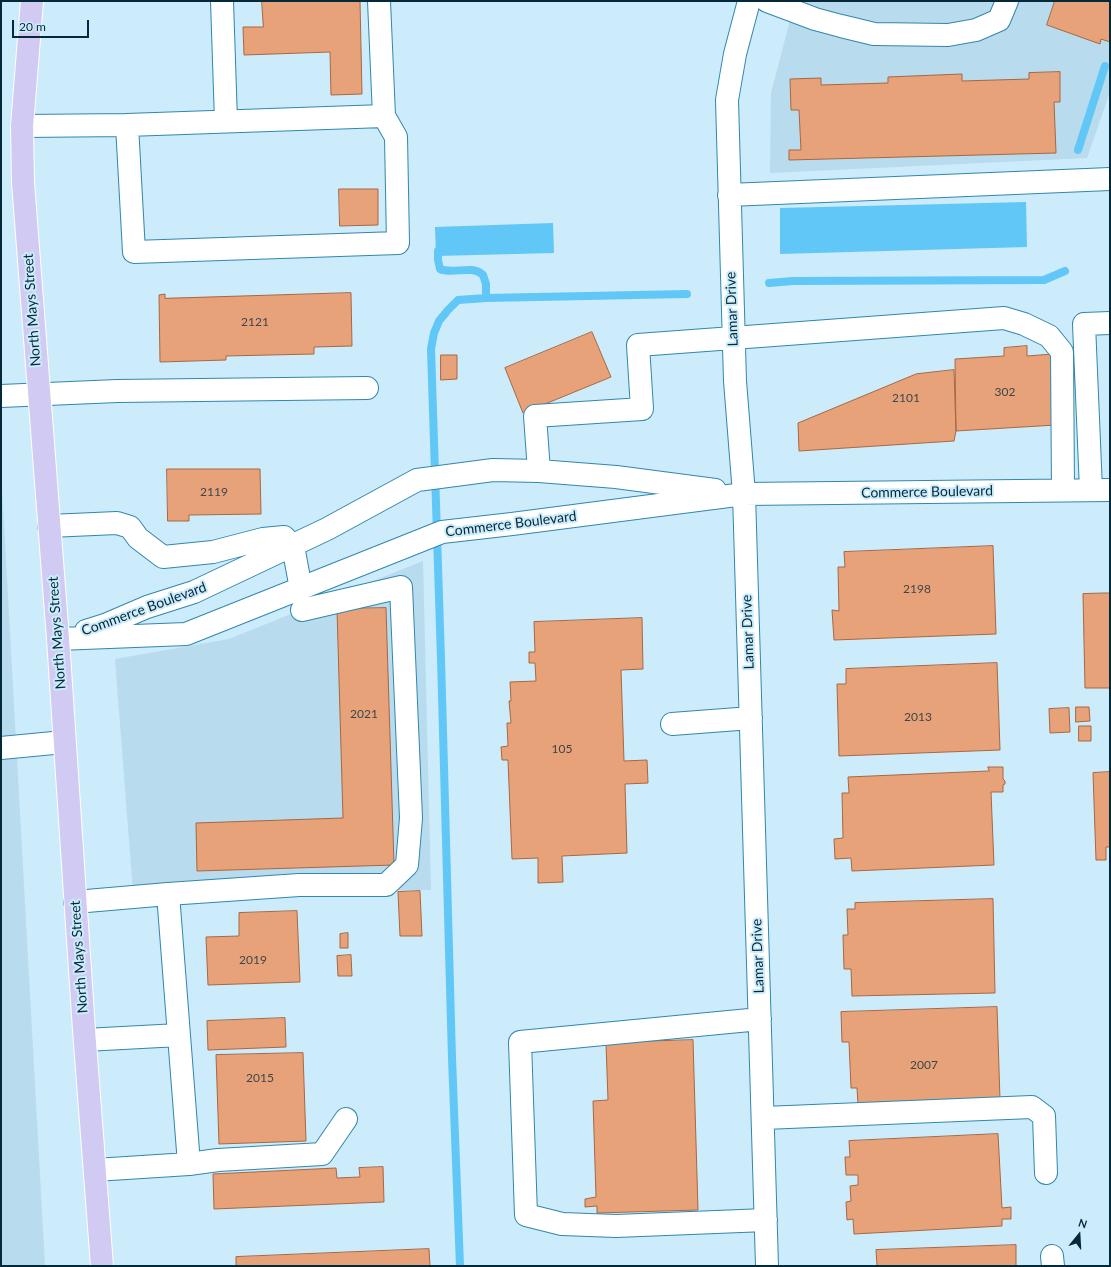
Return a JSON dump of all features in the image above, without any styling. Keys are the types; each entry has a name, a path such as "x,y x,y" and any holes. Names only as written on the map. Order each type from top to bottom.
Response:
{"main road":[{"name":"North Mays Street","path":"32,1 22,126 22,182 58,639 75,902 102,1266"}],"street":[{"path":"222,1 226,121"},
{"path":"127,125 134,252 398,243 396,137 384,116 379,1"},
{"name":"Lamar Drive","path":"749,1 735,54 727,100 733,339 744,494 768,1266"},
{"path":"767,1 815,19 874,34 920,35 948,35 976,30 1000,20 1006,1"},
{"path":"22,126 127,125 384,116"},
{"path":"730,195 1110,179"},
{"path":"539,471 535,416 642,409 638,345 1004,318 1024,324 1049,336 1062,352 1063,490"},
{"path":"1101,490 1084,324 1110,323"},
{"path":"1,396 117,391 367,388"},
{"name":"Commerce Boulevard","path":"58,639 104,625 147,607 194,592 327,529 417,480 493,470 539,471 616,477 744,494"},
{"name":"Commerce Boulevard","path":"58,639 186,634 442,532 744,494 1101,490"},
{"path":"49,526 117,523 130,527 138,538 163,557 213,552 263,539 284,537 293,546 301,588"},
{"path":"75,902 299,885 386,885 407,865 411,818 401,587 302,610"},
{"path":"672,724 750,718"},
{"path":"1,748 64,742"},
{"path":"168,894 189,1164"},
{"path":"760,1020 520,1042 526,1214 562,1224 616,1226 766,1220"},
{"path":"85,1040 179,1035"},
{"path":"764,1118 1032,1107 1044,1116 1046,1173"},
{"path":"95,1170 189,1164 218,1160 322,1154 346,1119"}],"shaded area":[{"path":"795,1 1110,1 1110,92 1087,158 770,173 771,93"},
{"path":"1,471 45,1266 1,1266"},
{"path":"423,561 431,890 133,892 115,659 229,639"}],"water":[{"path":"1026,202 1027,247 780,254 780,208"},
{"path":"553,223 554,253 436,256 435,227"}],"building":[{"path":"262,1 360,1 362,94 331,95 330,52 244,55 243,27 263,27"},
{"path":"1055,1 1110,1 1110,42 1101,39 1100,44 1047,25"},
{"path":"1060,72 1060,102 1054,102 1056,153 789,160 789,150 801,150 799,110 791,110 790,79 821,78 821,85 888,83 888,77 962,74 962,81 1029,79 1029,73"},
{"path":"339,189 378,189 378,225 340,226"},
{"path":"351,293 352,346 314,347 314,354 226,356 226,360 160,362 159,295 165,294 165,298"},
{"path":"592,332 611,377 523,413 505,368"},
{"path":"1027,346 1027,356 1053,354 1056,425 956,431 955,359 1004,356 1004,348"},
{"path":"441,355 457,355 457,379 441,380"},
{"path":"954,370 956,431 954,441 799,451 798,423 916,374"},
{"path":"167,469 260,469 261,514 189,515 189,521 168,521"},
{"path":"993,546 996,634 834,640 832,610 839,611 838,567 845,567 844,552"},
{"path":"1110,593 1110,688 1085,688 1083,594"},
{"path":"386,608 394,865 197,871 196,823 343,818 337,609"},
{"path":"642,618 643,669 621,670 624,761 647,760 648,783 625,784 627,853 562,856 563,882 538,883 538,858 512,859 508,760 502,760 501,747 508,746 507,723 511,723 509,701 511,701 510,682 536,681 535,663 529,663 529,652 535,652 534,622"},
{"path":"997,663 1000,750 839,756 837,684 846,684 846,669"},
{"path":"1076,707 1089,707 1090,721 1076,722"},
{"path":"1069,708 1070,732 1050,733 1049,709"},
{"path":"1079,726 1091,726 1091,741 1079,741"},
{"path":"988,767 1003,767 1003,779 1005,781 1005,784 1003,785 1003,792 991,792 994,865 852,871 851,858 835,859 834,839 843,838 842,793 849,793 848,777 989,771"},
{"path":"1110,772 1110,847 1106,847 1106,860 1096,860 1093,773"},
{"path":"420,891 422,936 400,936 398,892"},
{"path":"993,899 995,993 852,996 851,969 844,969 843,935 848,935 847,909 855,909 855,903"},
{"path":"297,911 300,982 208,985 206,937 239,936 239,913"},
{"path":"348,933 348,948 340,948 340,934"},
{"path":"351,955 352,976 338,976 337,956"},
{"path":"997,1007 1000,1100 858,1104 857,1088 851,1088 849,1042 842,1042 841,1012"},
{"path":"285,1018 286,1047 208,1050 207,1021"},
{"path":"693,1040 698,1210 597,1213 597,1206 585,1207 585,1199 596,1197 593,1101 608,1100 606,1043"},
{"path":"303,1053 306,1141 219,1144 216,1055"},
{"path":"998,1134 1002,1208 1011,1207 1011,1219 1002,1219 1002,1226 854,1234 853,1219 847,1220 846,1202 851,1201 850,1186 858,1185 858,1175 846,1175 845,1157 850,1157 849,1141"},
{"path":"383,1167 384,1202 214,1209 213,1174 336,1168 337,1178 360,1177 359,1168"},
{"path":"1016,1245 1016,1266 877,1266 876,1250"},
{"path":"429,1249 430,1266 236,1266 236,1257"}],"waterway":[{"path":"1078,150 1105,66"},
{"path":"438,251 440,269 445,271 473,270 483,275 486,284 486,298"},
{"path":"769,283 793,281 1044,280 1065,271"},
{"path":"460,1266 452,1058 431,349 434,333 439,321 458,300 486,298 687,294"}]}
